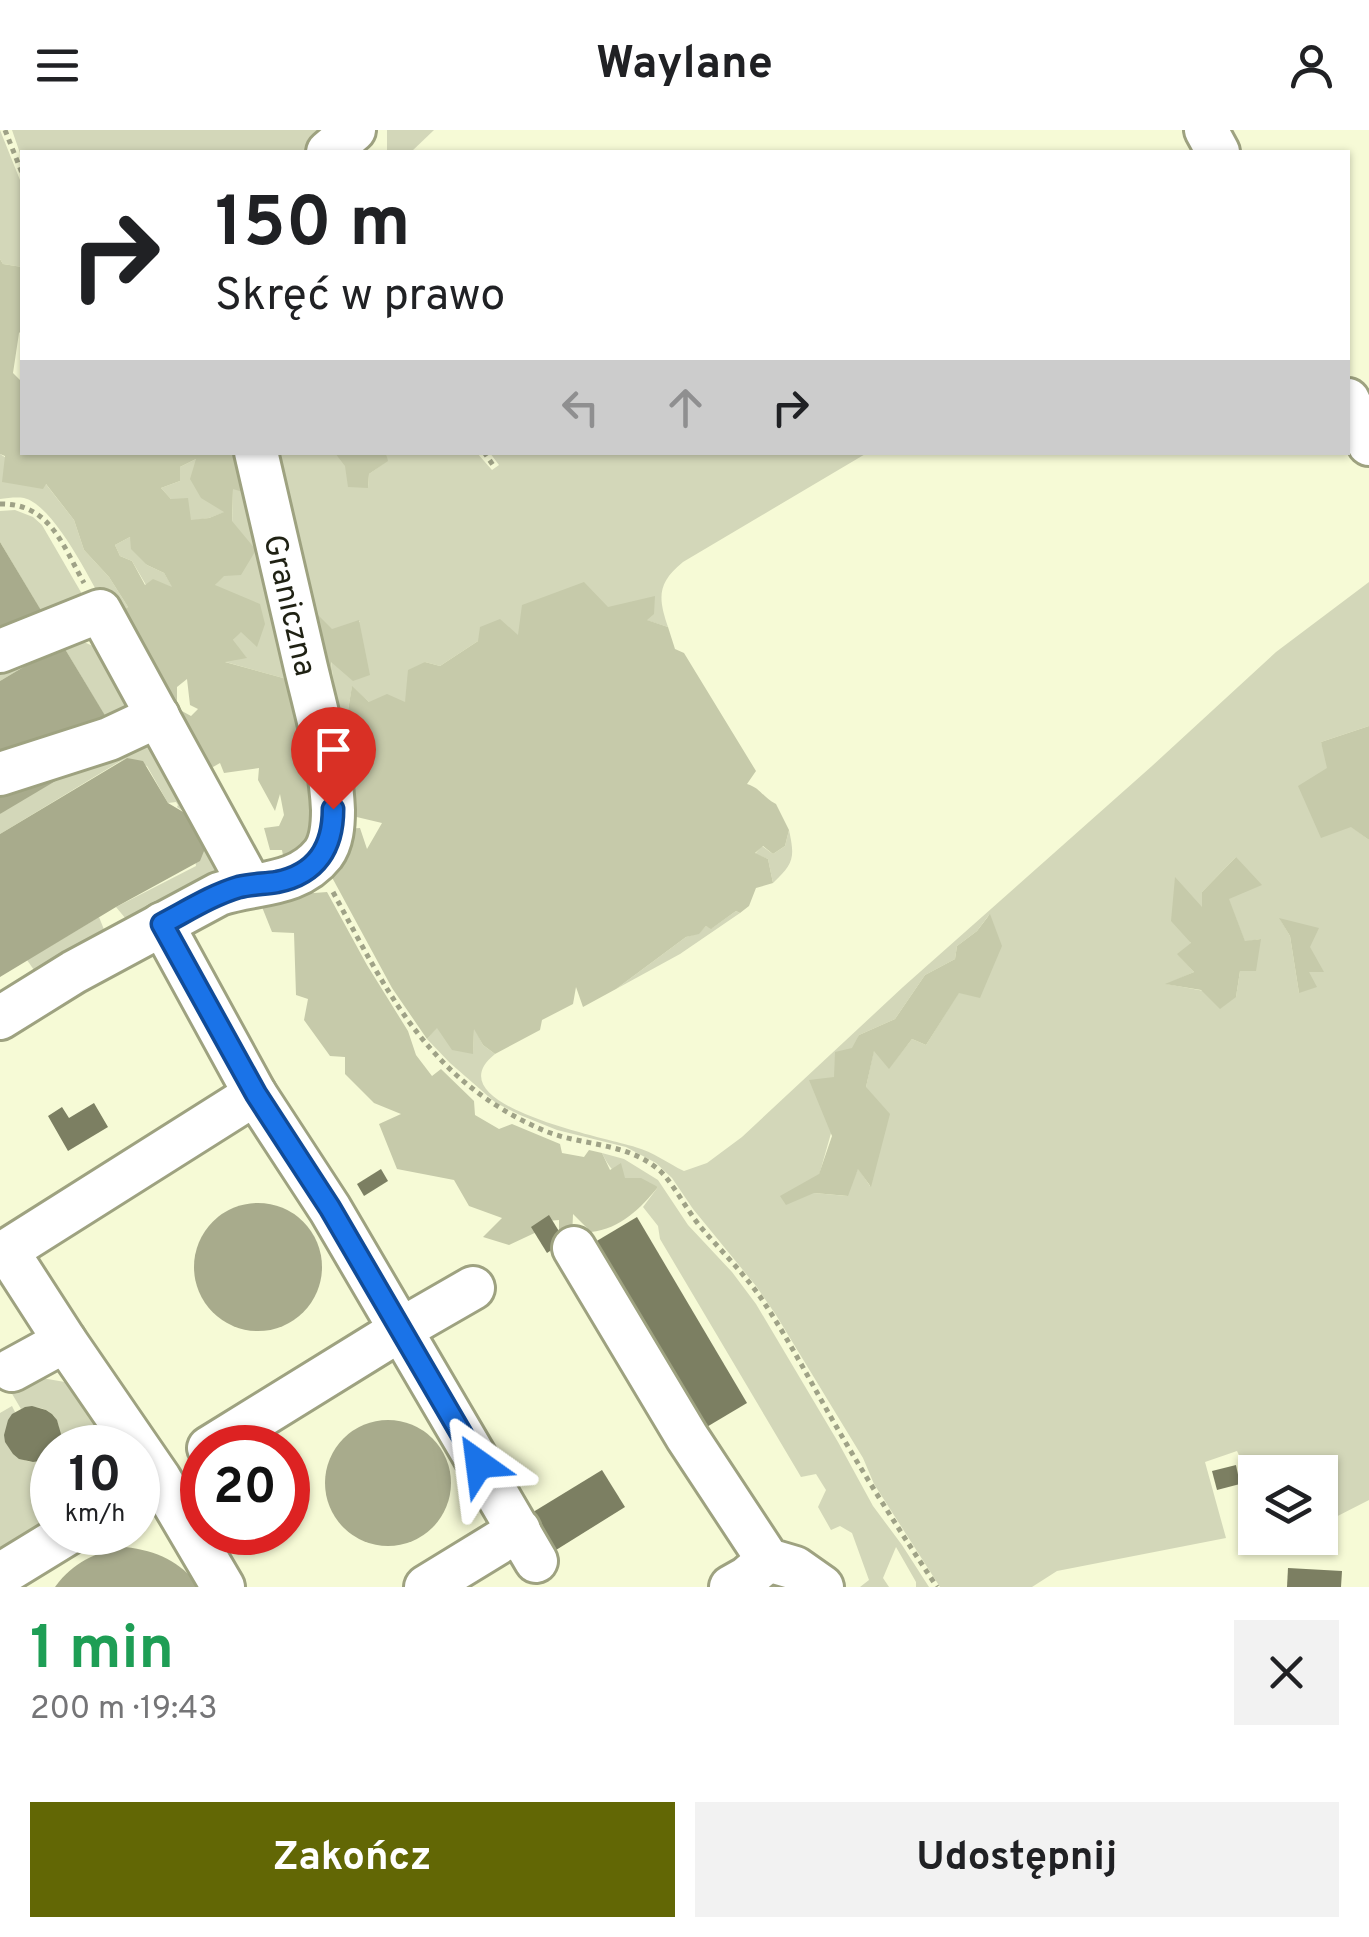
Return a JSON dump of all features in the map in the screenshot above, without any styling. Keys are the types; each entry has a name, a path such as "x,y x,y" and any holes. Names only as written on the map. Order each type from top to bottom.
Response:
{"street":[{"path":"330,150 354,130"},
{"path":"1350,404 1369,444"},
{"name":"Graniczna","path":"257,455 331,788 333,827 328,846 317,861"},
{"path":"0,651 100,612 250,885"},
{"path":"0,774 109,739 158,716"},
{"path":"0,1018 74,972 219,894 292,878 317,861"},
{"path":"162,924 256,1094 341,1201 400,1330 527,1546 426,1587"},
{"path":"113,1425 65,1341 4,1253 256,1094"},
{"path":"574,1248 686,1437 768,1560 795,1568 822,1587"},
{"path":"246,1425 473,1288"},
{"path":"12,1370 65,1341"},
{"path":"160,1501 223,1587"},
{"path":"0,1575 33,1555"},
{"path":"732,1587 768,1560"}],"path":[{"path":"5,130 20,168"},
{"path":"486,455 496,468"},
{"path":"0,504 34,510 45,519 100,612"},
{"path":"317,861 368,956 413,1028 460,1079 519,1120 556,1135 628,1151 660,1170 697,1222 761,1298 887,1513 937,1587"}],"shaded area":[{"path":"0,130 20,180 20,267 3,264"},
{"path":"12,130 340,130 319,150 20,150 20,153"},
{"path":"387,130 434,130 413,150 387,150"},
{"path":"0,259 3,264 20,267 20,332 13,373 20,380 20,455 243,455 253,495 233,489 232,521 256,550 241,575 224,576 215,585 260,604 265,624 257,647 241,632 233,640 247,658 225,662 294,681 316,770 311,849 285,866 282,850 270,850 264,828 279,826 284,815 280,794 275,811 258,780 259,768 224,773 220,763 213,767 189,756 173,721 180,710 191,716 198,709 190,705 187,679 177,687 177,703 157,699 111,618 128,607 109,577 84,550 74,520 46,484 43,489 2,482 5,456 0,454","holes":["196,459 190,479 201,498 224,512 191,520 188,498 171,499 161,488 180,481 180,467","130,537 131,549 147,565 164,573 172,587 153,579 145,585 132,561 120,556 115,545"]},
{"path":"0,454 45,483 74,520 84,550 109,577 128,607 111,618 61,531 36,504 24,498 0,499"},
{"path":"268,455 337,455 368,488 369,474 387,461 386,455 479,455 492,470 499,465 492,455 864,455 683,562 668,577 662,591 668,627 608,608 594,595 518,636 478,641 440,666 425,662 405,702 369,702 352,687 348,710 330,729 335,698 331,660 360,621 332,630 313,611"},
{"path":"337,455 386,455 388,461 369,474 368,488 348,487 345,466"},
{"path":"196,459 225,512 191,521 161,488 180,481 180,467"},
{"path":"233,488 253,495 294,681 222,661 246,657 232,641 240,632 214,586 229,554"},
{"path":"15,510 42,525 89,606 48,623 0,542 0,511"},
{"path":"130,537 147,565 164,573 173,588 146,585 132,561 120,556 115,545"},
{"path":"0,542 57,637 0,671"},
{"path":"584,582 608,607 655,596 654,614 647,620 668,627 675,649 684,653 756,771 747,784 776,804 789,830 785,846 773,854 763,846 755,853 768,859 773,883 756,888 749,906 711,929 706,926 699,934 686,937 616,989 583,1007 576,987 573,1004 542,1020 540,1030 495,1054 483,1045 474,1029 473,1054 452,1050 437,1028 427,1039 392,988 328,870 344,829 360,828 367,849 382,823 344,814 330,729 348,710 352,686 369,702 387,694 405,702 408,670 425,662 440,666 478,641 480,627 500,619 518,635 522,605"},
{"path":"1369,582 1369,726 1321,742 1352,827 1369,840 1369,1500 1338,1516 1338,1455 1239,1455 1237,1451 1205,1462 1226,1538 1057,1571 1032,1587 940,1587 874,1484 863,1458 776,1315 672,1178 656,1163 626,1147 557,1130 496,1103 427,1039 437,1027 473,1053 474,1027 483,1045 495,1054 481,1072 486,1089 504,1103 562,1127 642,1149 684,1171 707,1163 742,1137 903,987 1276,652","holes":["1236,857 1228,898 1245,942 1260,939 1240,971 1236,997 1167,984 1194,972 1178,954 1191,944 1175,879 1202,909 1202,892","989,915 959,992 926,1045 912,1039 889,1068 874,1049 866,1087 870,1186 858,1168 847,1196 814,1193 859,1035 895,1019 925,975 955,959 957,946 977,931","1280,919 1323,972 1309,972 1299,993 1290,936"]},
{"path":"313,610 332,629 359,620 370,675 353,681 331,662 335,698"},
{"path":"73,637 106,652 130,706 112,728 62,644 0,681 0,671"},
{"path":"62,644 121,742 0,814 0,681"},
{"path":"1369,726 1369,840 1351,827 1321,838 1298,786 1327,768 1321,742"},
{"path":"150,739 222,872 131,925 116,907 196,866 190,816 176,802 168,803 147,766 127,758 0,834 0,814 22,778"},
{"path":"127,758 143,761 168,803 190,816 206,846 200,861 0,977 0,834"},
{"path":"789,830 791,859 773,883 768,859 755,854 762,846 773,854 785,846"},
{"path":"1236,857 1262,885 1229,899 1245,941 1261,939 1256,971 1240,971 1236,997 1220,1009 1201,990 1165,984 1194,972 1177,954 1191,943 1171,921 1175,877 1202,907 1202,892"},
{"path":"304,885 314,893 327,892 408,1031 416,1055 432,1076 441,1069 474,1101 475,1115 499,1129 512,1124 560,1144 562,1153 584,1157 589,1150 602,1153 610,1170 621,1163 625,1178 641,1178 658,1187 637,1210 611,1227 591,1232 573,1214 572,1240 559,1238 559,1220 547,1221 541,1230 509,1245 483,1237 502,1218 469,1206 454,1180 397,1169 379,1124 401,1114 374,1103 345,1074 345,1057 330,1056 304,1020 308,999 296,995 294,933 272,932 262,907"},
{"path":"736,911 740,913 680,954 616,989 686,937 706,926 712,928"},
{"path":"990,914 1002,946 980,998 959,993 926,1045 912,1039 889,1069 874,1051 866,1087 890,1114 871,1187 858,1169 848,1196 814,1193 786,1205 780,1196 819,1174 832,1136 809,1080 834,1077 835,1052 852,1048 859,1035 895,1019 925,975 955,959 957,946 977,931"},
{"path":"99,917 109,942 41,980 27,960"},
{"path":"1279,918 1319,928 1310,947 1324,972 1309,972 1317,987 1299,993 1290,936"},
{"path":"602,1153 624,1159 658,1180 688,1225 732,1272 756,1304 873,1506 929,1587 916,1587 896,1547 883,1578 889,1587 860,1587 869,1580 852,1533 840,1526 831,1530 818,1507 826,1490 816,1474 801,1477 660,1239 658,1226 643,1207 658,1187 618,1175"},
{"path":"258,1203 283,1207 304,1221 318,1242 322,1267 318,1292 304,1313 283,1327 258,1331 233,1327 212,1313 198,1292 194,1267 198,1242 212,1221 233,1207"},
{"path":"36,1377 88,1386 108,1425 58,1425 47,1410 21,1409 11,1392"},
{"path":"12,1406 12,1445 22,1459 30,1461 30,1546 0,1565 0,1413"},
{"path":"388,1420 412,1425 432,1439 446,1459 451,1483 446,1507 432,1527 412,1541 388,1546 364,1541 344,1527 330,1507 325,1483 330,1459 344,1439 364,1425"},
{"path":"97,1555 158,1555 184,1570 200,1587 55,1587"}],"building":[{"path":"94,1103 108,1127 68,1151 48,1116 62,1107 69,1118"},
{"path":"381,1169 388,1181 364,1196 357,1184"},
{"path":"549,1215 565,1241 547,1253 531,1227"},
{"path":"637,1217 747,1403 705,1428 595,1242"},
{"path":"25,1407 46,1410 58,1425 30,1425 30,1461 13,1454 4,1435 12,1414"},
{"path":"1236,1465 1238,1485 1217,1490 1212,1471"},
{"path":"602,1470 625,1507 548,1555 525,1517"},
{"path":"1288,1568 1342,1571 1341,1587 1287,1587"}],"route":[{"path":"333,809 328,846 306,870 274,883 243,886 219,894 162,924 256,1094 330,1208 479,1464"}]}
